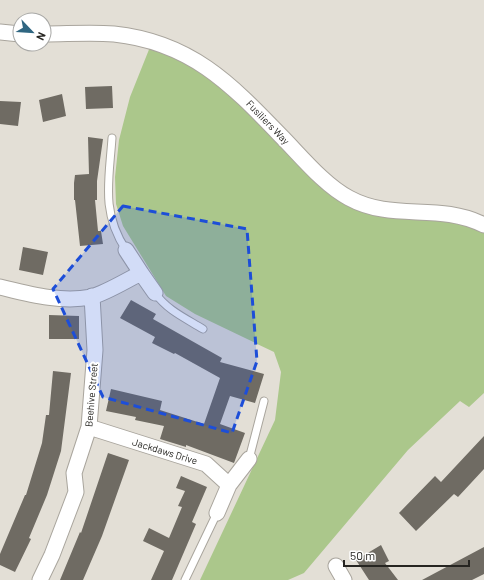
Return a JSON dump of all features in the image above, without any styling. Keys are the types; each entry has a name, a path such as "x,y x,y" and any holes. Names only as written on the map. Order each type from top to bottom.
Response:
{"street":[{"path":"0,32 12,33"},
{"name":"Fusiliers Way","path":"52,34 113,34 163,46 213,71 240,92 330,185 348,198 367,207 387,210 457,214 484,225"},
{"path":"126,250 154,293"},
{"path":"0,287 43,297 72,298 92,296 141,273"},
{"name":"Beehive Street","path":"40,580 52,555 76,492 74,473 89,427 95,350 92,296"},
{"name":"Jackdaws Drive","path":"89,427 206,464 229,485"},
{"path":"217,513 229,485 249,458"},
{"path":"336,566 344,580"}],"lane":[{"path":"112,138 109,177 110,217 116,234 126,250"},
{"path":"154,293 162,303 172,311 203,329"},
{"path":"249,458 264,401"},
{"path":"184,580 217,513"}],"highlighted area":[{"path":"123,206 247,229 257,361 232,433 103,397 53,289"}],"green space":[{"path":"152,42 184,55 348,198 484,225 484,393 469,407 460,401 408,450 304,573 288,580 200,580 275,420 281,372 274,352 195,314 166,296 123,226 116,204 115,177 119,140 130,97"}],"building":[{"path":"112,86 113,108 86,109 85,87"},
{"path":"62,94 66,116 43,122 39,100"},
{"path":"0,101 21,102 18,126 0,124"},
{"path":"88,137 103,139 97,181 97,200 95,200 98,231 101,231 103,244 80,246 74,200 74,183 75,175 89,174"},
{"path":"23,247 48,252 43,275 19,270"},
{"path":"131,300 156,314 153,319 222,358 220,362 264,374 255,403 230,396 220,424 245,433 234,463 186,445 186,447 160,439 164,426 135,420 136,417 106,411 111,389 162,401 160,410 204,424 220,378 175,353 174,354 152,343 155,337 120,318"},
{"path":"49,315 79,316 79,339 49,339"},
{"path":"53,371 71,373 61,451 47,495 29,538 31,539 15,572 0,565 0,554 26,495 42,443 46,415 49,415"},
{"path":"484,436 484,469 458,497 454,494 416,531 399,513 435,476 441,482"},
{"path":"108,453 129,460 102,536 83,580 60,580 80,532 81,533"},
{"path":"181,476 207,487 192,522 196,524 172,580 151,580 164,551 143,541 149,528 169,538 182,507 178,506 185,491 176,488"},
{"path":"381,545 389,561 385,563 398,580 369,580 356,560"},
{"path":"484,547 484,574 472,580 422,580"}]}
